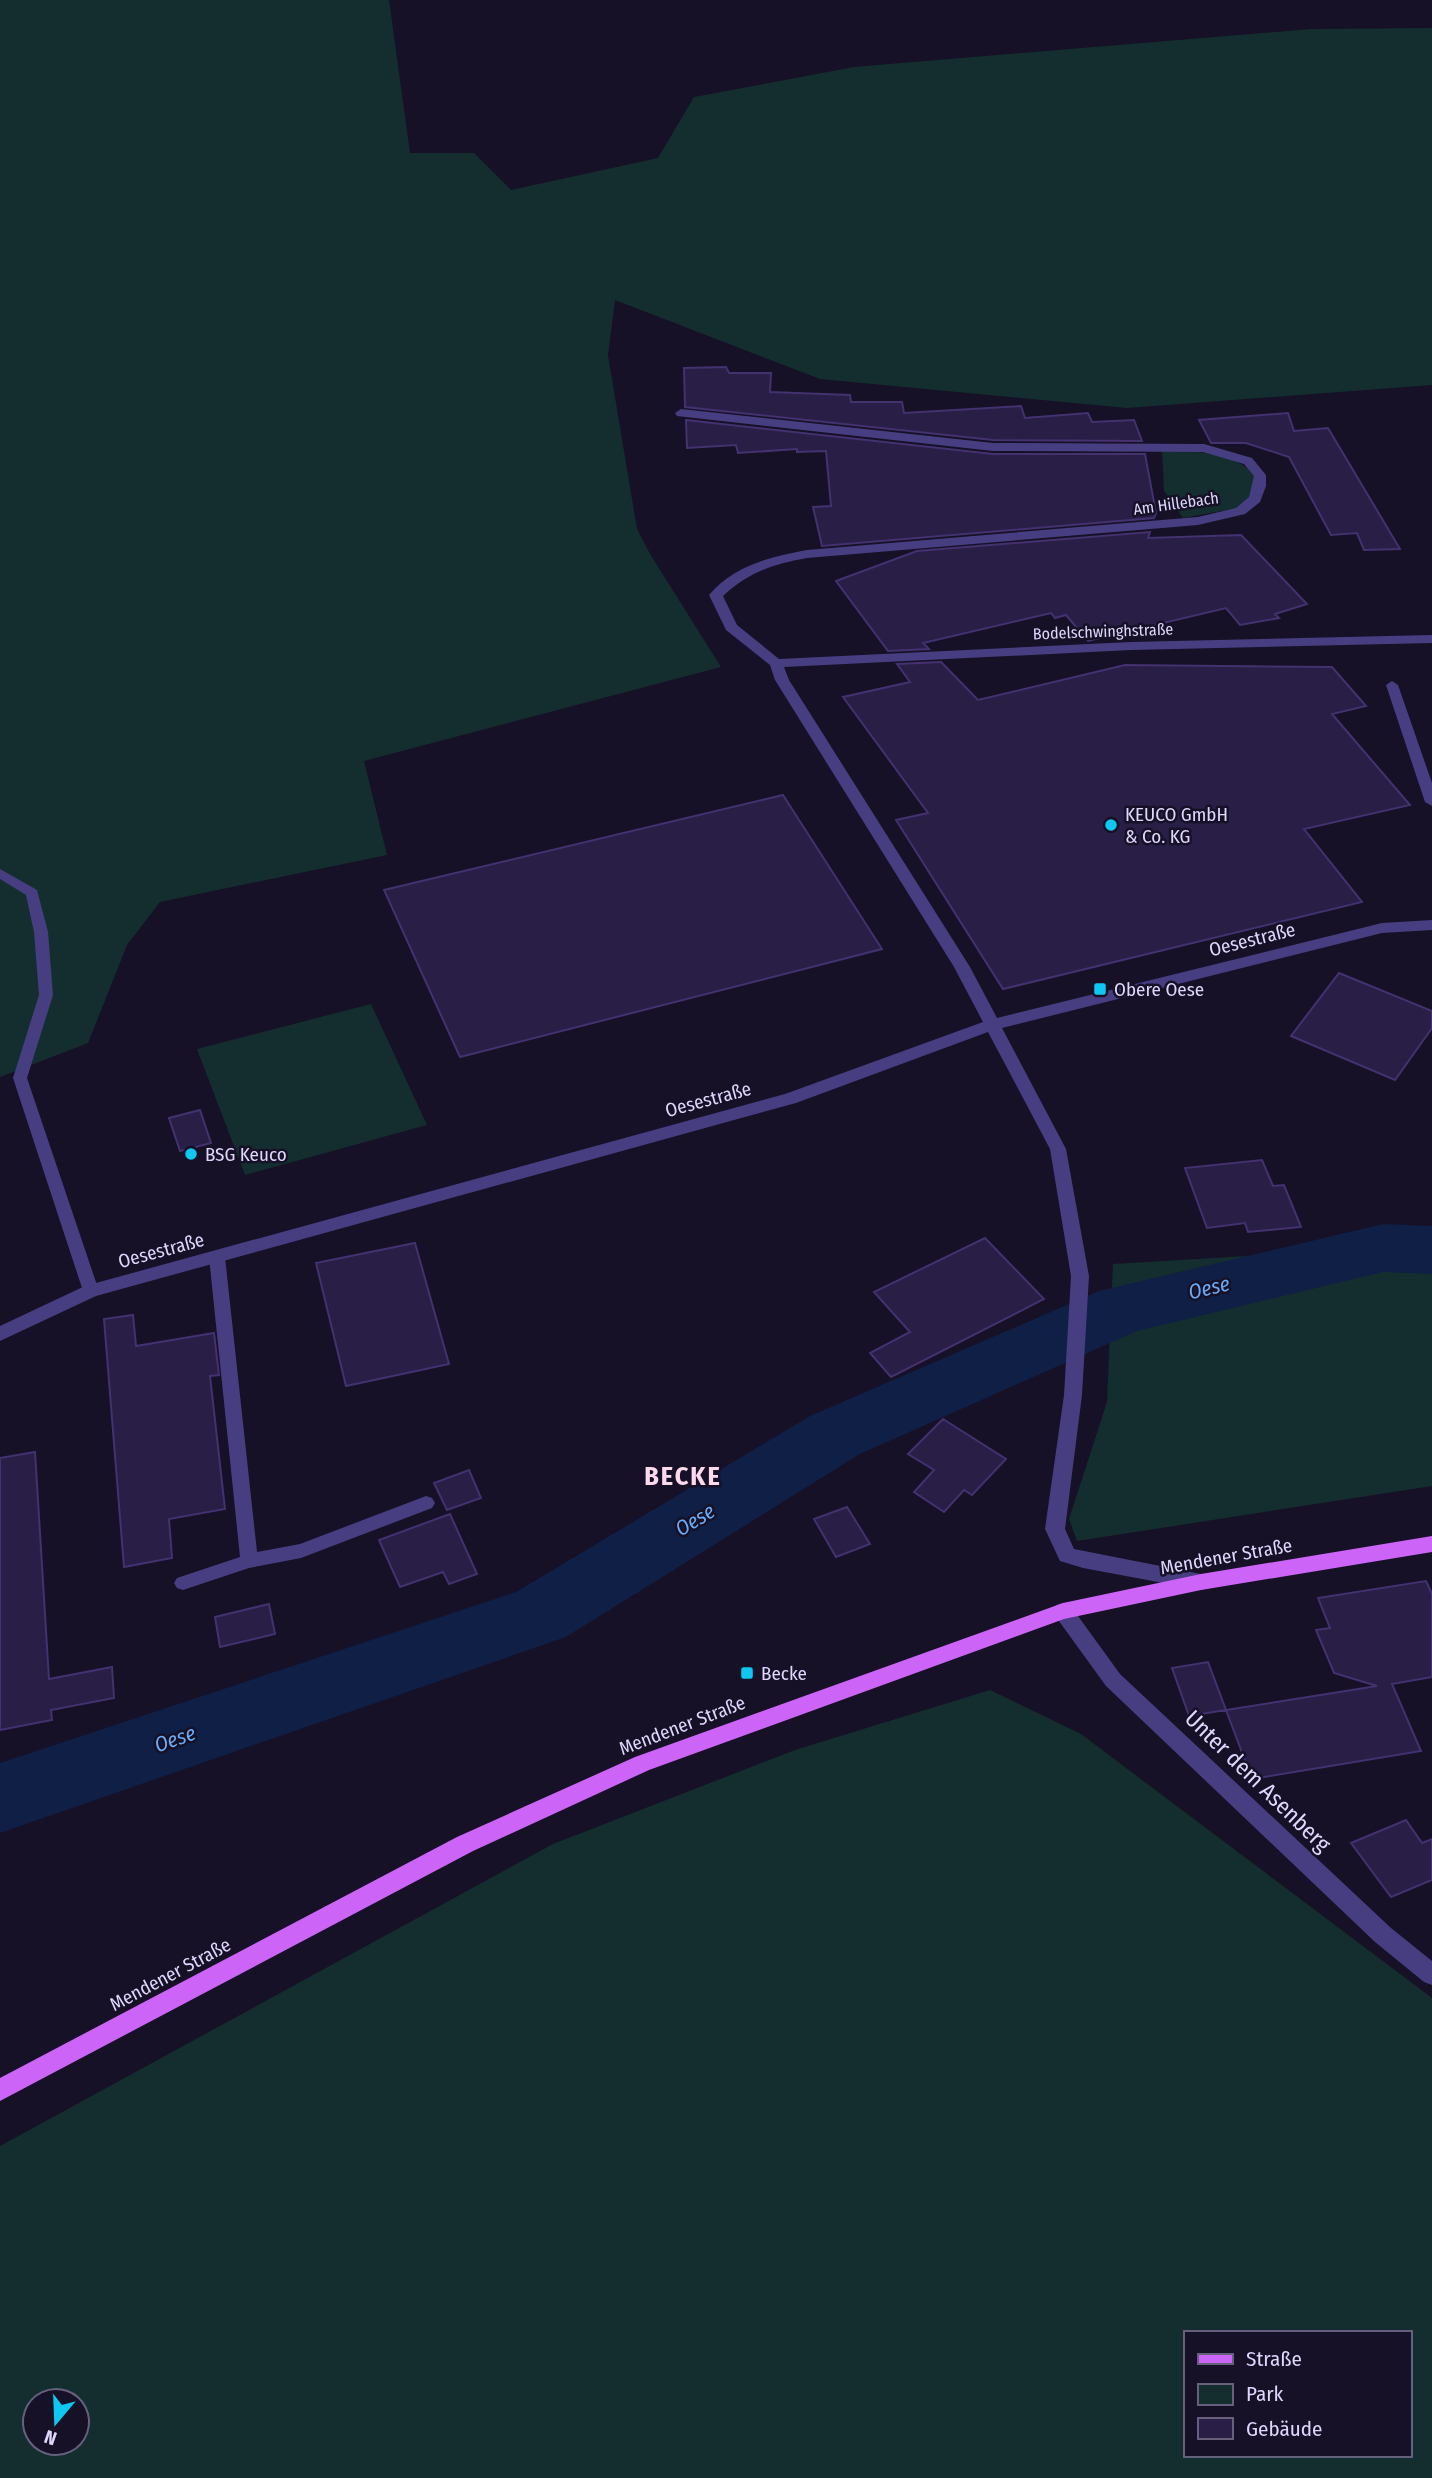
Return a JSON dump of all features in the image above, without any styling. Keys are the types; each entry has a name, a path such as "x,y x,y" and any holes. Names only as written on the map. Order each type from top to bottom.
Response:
{"main road":[{"name":"Mendener Straße","path":"0,2090 465,1844 629,1769 778,1712 1063,1611 1201,1583 1432,1544"}],"street":[{"name":"Am Hillebach","path":"681,413 993,447 1204,448 1248,461 1260,475 1260,486 1255,499 1240,511 1198,521 807,554 770,561 735,576 716,595 731,627 776,663"},
{"name":"Bodelschwinghstraße","path":"776,663 1131,646 1432,639"},
{"path":"776,663 782,680 962,967 1058,1149 1080,1276 1073,1395 1055,1529 1067,1555 1201,1583"},
{"name":"Oesestraße","path":"0,1334 91,1291 790,1099 991,1025 1382,928 1432,925"},
{"name":"Unter dem Asenberg","path":"1063,1611 1113,1679 1383,1935 1432,1975"}],"lane":[{"path":"1392,685 1432,802"},
{"path":"0,873 32,893 41,932 46,995 20,1078 91,1291"},
{"path":"217,1257 249,1561"},
{"path":"183,1583 249,1561 301,1551 426,1503"}],"green space":[{"path":"0,0 389,0 410,153 474,153 511,190 658,158 694,97 854,67 1311,29 1432,28 1432,385 1127,408 820,379 615,300 608,355 637,529 721,667 364,761 387,855 160,902 127,945 88,1043 0,1077"},
{"path":"1162,451 1199,452 1235,461 1255,475 1253,494 1238,508 1183,518 1164,491"},
{"path":"371,1004 427,1125 245,1175 197,1049"},
{"path":"1432,1245 1432,1486 1077,1541 1069,1519 1107,1402 1113,1264"},
{"path":"990,1690 1081,1734 1432,1998 1432,2478 0,2478 0,2146 553,1844 795,1750"}],"building":[{"path":"726,367 729,373 771,373 770,392 850,395 851,402 902,402 904,413 1021,406 1025,418 1088,413 1092,422 1134,420 1142,441 993,440 685,407 684,368"},
{"path":"1288,413 1294,431 1328,428 1400,549 1364,550 1357,533 1331,535 1289,457 1246,443 1211,443 1199,420"},
{"path":"686,420 993,454 1145,454 1156,513 1154,518 822,546 813,507 831,506 826,451 797,452 797,449 738,453 736,445 687,448"},
{"path":"1150,532 1148,538 1241,535 1307,604 1275,614 1279,618 1240,625 1226,608 1088,641 1066,615 1055,618 1051,613 923,643 929,649 888,651 836,581 917,551"},
{"name":"KEUCO GmbH & Co. KG","path":"941,662 978,700 1125,665 1332,667 1366,706 1332,714 1410,805 1304,829 1362,902 1003,989 896,820 928,813 843,697 910,682 897,664"},
{"path":"783,795 882,949 460,1057 384,890"},
{"path":"1339,973 1432,1011 1432,1028 1395,1080 1291,1036"},
{"path":"200,1110 211,1143 180,1151 169,1118"},
{"path":"1262,1160 1273,1186 1284,1185 1301,1227 1248,1232 1245,1223 1207,1228 1185,1168"},
{"path":"985,1238 1044,1299 891,1377 870,1353 910,1332 874,1292"},
{"path":"415,1243 449,1364 346,1386 316,1263"},
{"path":"133,1315 136,1346 214,1333 219,1375 210,1376 225,1509 169,1519 172,1558 124,1567 104,1319"},
{"path":"943,1419 1006,1459 972,1495 964,1490 944,1512 914,1492 934,1470 908,1454"},
{"path":"35,1452 49,1679 112,1667 114,1698 51,1710 52,1720 0,1730 0,1458"},
{"path":"469,1470 481,1498 447,1510 434,1483"},
{"path":"847,1507 870,1544 836,1557 814,1519"},
{"path":"450,1514 477,1574 449,1584 443,1572 400,1587 379,1540"},
{"path":"1426,1581 1432,1594 1432,1677 1392,1684 1421,1751 1252,1779 1226,1710 1377,1686 1334,1673 1316,1630 1330,1628 1318,1598"},
{"path":"269,1604 275,1634 220,1647 215,1617"},
{"path":"1208,1662 1226,1710 1189,1716 1172,1668"},
{"path":"1406,1820 1422,1843 1432,1839 1432,1880 1391,1897 1351,1843"}],"waterway":[{"name":"Oese","path":"0,1798 540,1615 835,1435 1122,1309 1383,1248 1432,1250"}],"place":[{"name":"KEUCO GmbH & Co. KG","path":"1111,825"},
{"name":"Obere Oese","path":"1100,989"},
{"name":"BSG Keuco","path":"191,1154"},
{"name":"Becke","path":"747,1673"}],"district":[{"name":"BECKE","path":"683,1476"}]}
